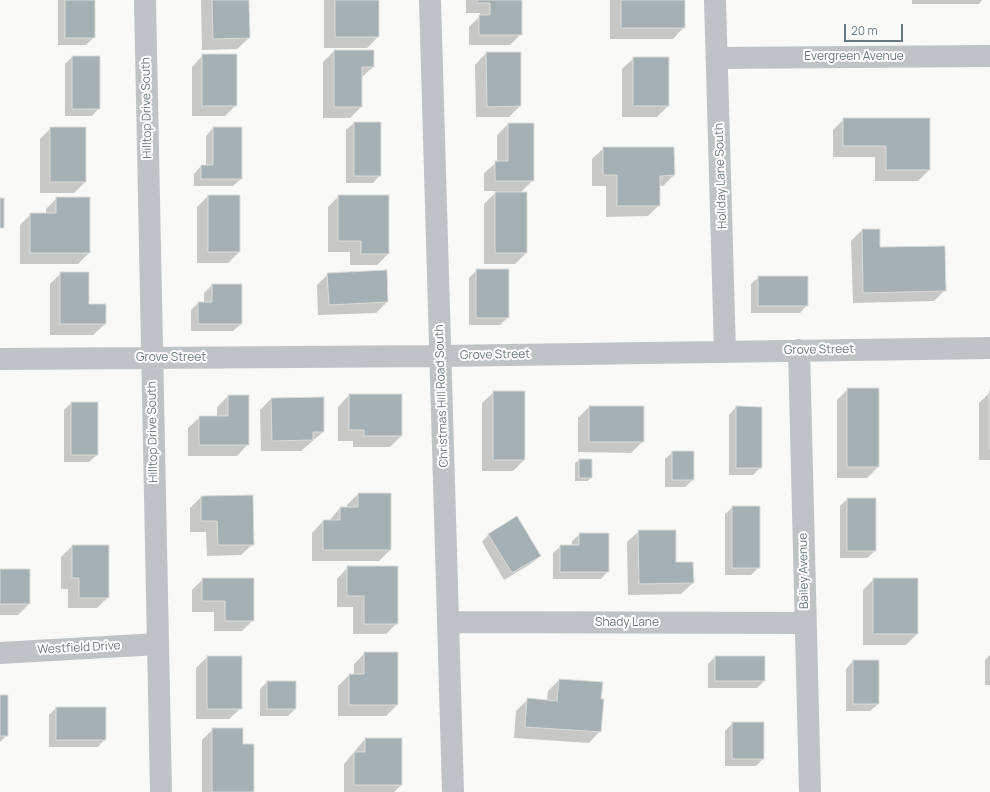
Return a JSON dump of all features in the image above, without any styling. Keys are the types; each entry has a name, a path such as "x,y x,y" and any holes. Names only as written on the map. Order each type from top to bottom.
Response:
{"street":[{"name":"Hilltop Drive South","path":"145,0 160,792"},
{"name":"Christmas Hill Road South","path":"430,0 453,792"},
{"name":"Holiday Lane South","path":"715,0 725,352"},
{"name":"Evergreen Avenue","path":"717,58 990,56"},
{"name":"Grove Street","path":"0,359 440,356 990,348"},
{"name":"Bailey Avenue","path":"799,350 810,792"},
{"name":"Shady Lane","path":"449,622 805,623"},
{"name":"Westfield Drive","path":"0,653 158,644"}],"building":[{"path":"65,0 95,0 95,38 65,38"},
{"path":"212,0 249,0 250,38 213,39"},
{"path":"335,0 379,0 379,37 335,37"},
{"path":"477,0 522,0 522,35 479,35 479,15 490,15 490,3 477,3"},
{"path":"621,0 685,0 685,28 621,28"},
{"path":"334,50 374,50 374,67 362,67 362,107 334,107"},
{"path":"486,52 521,52 521,106 487,107"},
{"path":"202,54 237,54 237,106 202,106"},
{"path":"72,56 100,56 100,109 72,109"},
{"path":"633,57 669,57 669,106 633,106"},
{"path":"843,118 930,118 930,170 886,170 886,146 843,146"},
{"path":"354,122 381,122 381,176 354,176"},
{"path":"508,123 534,123 534,181 495,181 495,161 508,161"},
{"path":"50,127 86,127 86,182 50,182"},
{"path":"213,127 242,127 242,179 201,179 201,165 213,165"},
{"path":"603,147 674,147 675,175 660,176 660,206 617,206 617,175 603,175"},
{"path":"495,192 527,192 527,253 495,253"},
{"path":"208,195 240,195 240,252 208,252"},
{"path":"338,195 389,195 389,254 361,254 361,241 338,241"},
{"path":"56,197 90,197 90,253 30,253 30,213 56,213"},
{"path":"0,198 4,198 4,228 0,228"},
{"path":"862,229 880,229 880,247 945,246 946,291 863,293"},
{"path":"476,269 509,269 509,318 476,318"},
{"path":"387,270 388,302 329,305 327,273"},
{"path":"60,272 89,272 89,304 106,304 106,324 60,324"},
{"path":"758,276 808,276 808,306 758,306"},
{"path":"212,284 242,284 242,324 198,324 198,302 212,302"},
{"path":"847,388 879,388 879,467 847,467"},
{"path":"493,391 525,391 525,460 493,460"},
{"path":"990,391 990,449 989,449"},
{"path":"349,394 402,394 402,436 364,436 364,430 349,430"},
{"path":"228,395 249,395 249,445 199,445 199,416 228,416"},
{"path":"324,397 324,432 313,432 313,440 272,441 271,398"},
{"path":"71,402 98,402 98,455 71,455"},
{"path":"589,406 644,406 644,442 589,442"},
{"path":"736,406 762,407 762,468 736,468"},
{"path":"672,451 694,451 694,480 672,480"},
{"path":"579,459 592,459 592,478 579,478"},
{"path":"358,493 391,493 391,550 323,550 323,520 340,520 340,507 358,507"},
{"path":"253,495 254,545 218,545 217,521 201,521 201,496"},
{"path":"847,498 876,498 876,551 847,551"},
{"path":"732,506 760,506 760,568 732,568"},
{"path":"517,516 541,556 512,573 488,534"},
{"path":"638,530 676,530 676,562 693,562 694,583 639,584"},
{"path":"579,533 609,533 609,572 560,572 560,545 579,545"},
{"path":"72,545 109,545 109,598 79,598 79,578 72,578"},
{"path":"347,566 398,566 398,624 364,624 364,596 347,596"},
{"path":"0,569 30,569 30,604 0,604"},
{"path":"202,578 254,578 254,621 225,621 225,601 202,601"},
{"path":"873,578 918,578 918,634 873,634"},
{"path":"364,652 398,652 398,705 349,705 349,674 364,674"},
{"path":"207,656 242,656 242,709 207,709"},
{"path":"715,656 765,656 765,681 715,681"},
{"path":"853,660 879,660 879,704 853,704"},
{"path":"559,679 603,682 601,699 604,699 601,732 525,727 527,698 557,701"},
{"path":"267,681 296,681 296,709 267,709"},
{"path":"0,695 8,695 8,736 0,736"},
{"path":"56,707 106,707 106,740 56,740"},
{"path":"732,722 764,722 764,759 732,759"},
{"path":"212,728 243,728 243,744 254,744 254,792 212,792"},
{"path":"365,738 402,738 402,785 354,785 354,752 365,752"}]}
